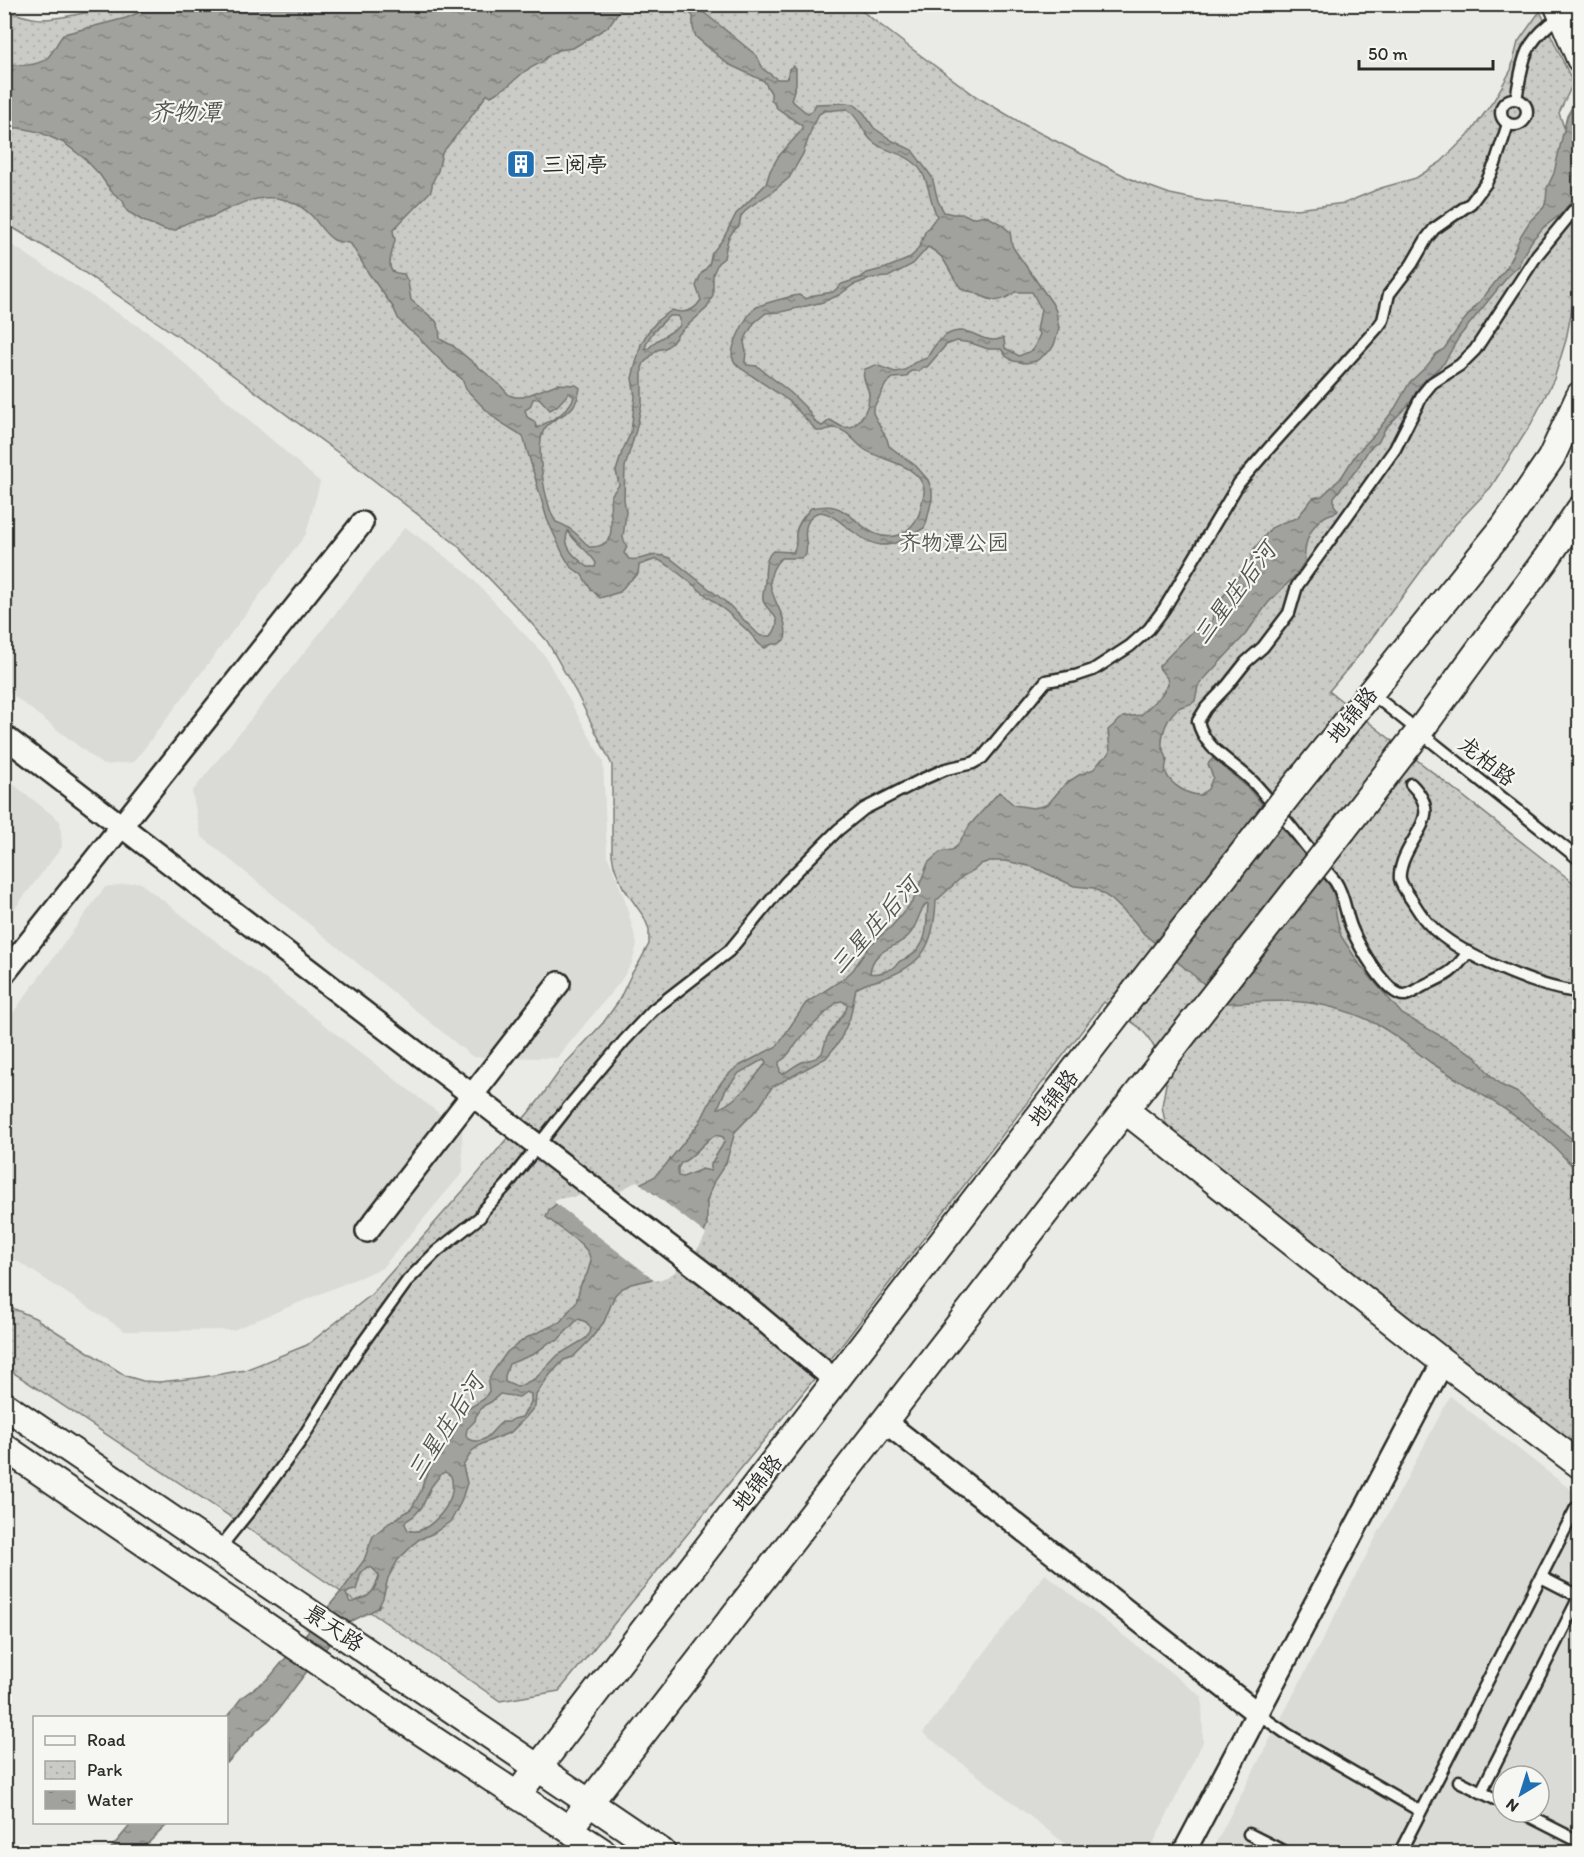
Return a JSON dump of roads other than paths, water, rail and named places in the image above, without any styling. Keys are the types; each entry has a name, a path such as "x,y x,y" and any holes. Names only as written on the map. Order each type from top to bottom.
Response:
{"street":[{"path":"1553,14 1580,59"},
{"name":"地锦路","path":"517,1795 1143,981 1292,790 1504,527 1551,458 1580,396"},
{"path":"569,1829 1419,732 1580,509"},
{"path":"4,974 362,523"},
{"path":"4,736 738,1299 836,1381"},
{"path":"368,1231 560,983"},
{"path":"1125,1110 1443,1362 1580,1465"},
{"path":"1184,1852 1443,1362"},
{"name":"景天路","path":"4,1405 662,1852"},
{"path":"884,1421 1257,1713"},
{"name":"景天路","path":"4,1447 417,1729 603,1852"}],"lane":[{"path":"1516,99 1526,52 1553,14"},
{"path":"1516,99 1526,106 1526,118 1520,124 1508,124 1502,118 1501,110 1508,100 1516,99"},
{"path":"228,1556 357,1352 408,1280 436,1252 480,1217 624,1041 653,1010 729,951 786,882 838,830 864,809 946,769 973,763 982,758 1046,681 1093,670 1130,646 1149,628 1164,609 1239,483 1378,327 1383,320 1389,294 1412,264 1434,229 1471,203 1486,183 1508,124"},
{"path":"1468,952 1454,970 1437,981 1408,994 1396,993 1381,978 1360,946 1350,926 1340,887 1257,785 1215,750 1203,736 1198,721 1210,703 1249,659 1258,653 1289,613 1297,586 1395,449 1423,394 1432,383 1460,365 1474,350 1537,255 1573,211"},
{"name":"龙柏路","path":"1371,693 1580,860"},
{"path":"1411,784 1422,795 1426,804 1426,814 1399,876 1402,886 1430,926 1453,944 1512,974 1568,991 1580,992"},
{"path":"1400,1852 1576,1508"},
{"path":"1481,1792 1579,1597 1541,1577"},
{"path":"1257,1713 1287,1734 1420,1811"},
{"path":"1459,1780 1491,1797"},
{"path":"1545,1824 1580,1842"},
{"path":"1249,1834 1285,1852"}],"water":[{"name":"齐物潭","path":"156,5 623,5 608,27 573,48 559,50 549,55 508,86 485,97 442,153 431,191 393,230 395,240 390,262 391,270 404,274 411,300 436,321 440,339 453,346 509,395 523,397 557,384 576,385 580,388 571,409 545,428 542,436 541,460 548,503 556,522 570,529 589,547 600,546 610,536 611,497 619,485 616,471 631,432 635,396 632,378 641,344 658,320 672,310 685,312 698,304 701,300 696,286 701,274 709,265 712,253 723,239 736,214 766,184 778,157 802,130 802,126 777,108 764,81 728,64 696,37 693,16 681,5 699,5 700,10 757,56 763,69 777,79 787,79 789,69 793,66 796,68 796,84 791,100 808,114 816,104 854,104 864,113 874,128 912,150 932,177 938,201 944,212 964,214 972,218 985,215 1010,232 1014,249 1056,311 1059,329 1054,345 1036,361 1026,363 1013,361 1001,349 988,349 957,341 946,345 927,367 919,371 911,371 906,377 893,378 886,384 873,413 889,446 916,466 928,480 932,499 926,524 924,528 904,540 881,545 862,538 829,514 823,512 812,516 806,528 805,556 781,558 773,569 770,579 771,589 786,629 785,639 779,644 772,644 765,648 759,644 727,612 671,567 657,559 639,565 638,574 620,592 600,598 582,575 570,566 563,554 547,519 523,436 497,420 482,406 466,389 462,379 399,320 393,307 351,244 334,240 301,207 278,198 242,203 213,216 186,223 176,230 165,230 127,211 123,201 111,191 100,175 85,159 64,143 39,132 21,128 5,128 5,64 38,63 49,56 64,34 126,18","holes":["847,109 874,143 907,158 918,166 937,216 925,232 915,253 908,259 867,273 842,284 833,292 806,299 799,295 754,309 740,330 732,357 739,367 789,401 817,431 840,429 864,449 915,473 921,480 924,494 919,514 912,525 899,535 888,537 871,531 842,510 825,506 811,508 798,526 795,550 793,552 773,551 768,558 763,600 777,623 771,636 761,636 727,603 670,558 658,555 629,559 624,553 627,547 623,538 626,512 625,467 642,403 644,363 657,350 672,343 678,334 707,308 713,295 713,274 718,263 724,258 728,239 739,226 741,216 748,208 789,178 803,154 813,125 819,114 824,111","928,247 942,257 961,289 994,300 1004,299 1015,292 1032,292 1041,309 1037,331 1040,334 1033,350 1019,356 1005,348 1002,338 989,340 967,332 953,332 941,339 927,358 914,363 905,370 895,372 876,365 865,369 864,375 869,393 867,406 862,418 853,426 848,427 830,420 822,426 816,423 807,409 791,393 757,366 747,365 745,362 744,342 754,323 766,313 781,312 823,302 853,285 872,278 888,277 913,264","669,316 678,316 680,319 679,327 645,349 651,335","569,393 574,397 563,412 537,428 534,421 527,417 525,410 530,407 533,399 539,398 550,410","568,531 593,559 596,563 595,567 588,567 579,560 571,552 567,542"]},
{"name":"三星庄后河","path":"1579,99 1579,192 1561,214 1533,239 1520,260 1519,266 1513,270 1459,337 1444,363 1420,385 1410,403 1385,429 1379,441 1369,449 1357,469 1334,497 1337,512 1322,518 1313,528 1305,548 1305,561 1297,574 1268,603 1245,635 1198,686 1195,701 1179,707 1172,714 1165,727 1162,746 1167,759 1165,769 1168,777 1185,791 1200,795 1208,789 1213,777 1208,764 1213,758 1247,787 1328,881 1334,893 1341,936 1360,965 1402,1014 1474,1055 1501,1085 1518,1093 1579,1145 1579,1173 1531,1127 1430,1062 1389,1031 1369,1020 1339,1009 1303,1002 1227,1003 1144,934 1111,899 1094,888 1074,886 1033,867 1006,861 990,861 981,864 963,876 936,901 933,929 924,951 917,960 896,973 856,989 850,1018 839,1042 826,1058 772,1087 760,1106 735,1132 726,1163 714,1181 707,1201 707,1226 699,1243 667,1273 621,1289 615,1295 604,1322 590,1340 573,1357 564,1360 548,1377 536,1395 535,1406 526,1417 511,1432 482,1444 472,1451 463,1466 467,1483 461,1502 451,1521 434,1533 418,1540 398,1560 388,1578 378,1608 346,1624 277,1711 228,1762 228,1716 242,1697 269,1678 344,1588 364,1560 373,1536 411,1509 436,1456 452,1440 454,1427 466,1410 484,1399 489,1391 488,1383 492,1373 507,1352 526,1338 560,1322 576,1302 591,1261 588,1252 581,1244 546,1217 549,1210 559,1202 621,1193 654,1177 700,1122 723,1080 741,1065 777,1046 806,1003 853,970 870,945 892,926 913,901 928,863 940,852 952,850 957,846 970,825 999,792 1014,805 1033,808 1043,806 1048,804 1065,784 1094,769 1108,755 1110,751 1108,730 1123,717 1141,715 1162,694 1168,684 1159,666 1195,629 1198,628 1204,632 1211,625 1214,610 1251,560 1253,550 1271,528 1297,518 1313,498 1322,496 1341,478 1356,454 1395,408 1410,382 1436,354 1444,349 1507,267 1521,235 1530,221 1544,207 1567,116","holes":["927,903 926,931 918,949 893,968 879,973 870,973 876,958 904,940 912,931","842,1001 847,1005 846,1010 827,1037 822,1053 816,1058 799,1063 783,1074 780,1072 779,1062 837,1002","766,1060 766,1063 740,1094 718,1108 725,1091 739,1073","716,1135 723,1137 725,1141 711,1164 711,1171 702,1169 683,1177 678,1176 681,1163","578,1319 586,1322 591,1328 585,1339 558,1355 536,1378 517,1387 505,1382 509,1364 534,1354 550,1342 557,1341","526,1392 531,1394 531,1402 522,1417 502,1422 484,1439 479,1441 468,1439 467,1429 475,1421 483,1406 500,1394 519,1397","445,1472 451,1476 449,1502 428,1526 421,1530 408,1530 406,1521 422,1507 431,1487","367,1567 372,1568 379,1575 376,1585 364,1598 350,1602 346,1594 356,1590 361,1573"]},
{"path":"131,1824 168,1824 139,1852 108,1852"}],"place":[{"name":"三阅亭","path":"521,164"}],"park label":[{"name":"齐物潭公园","path":"954,542"}]}
